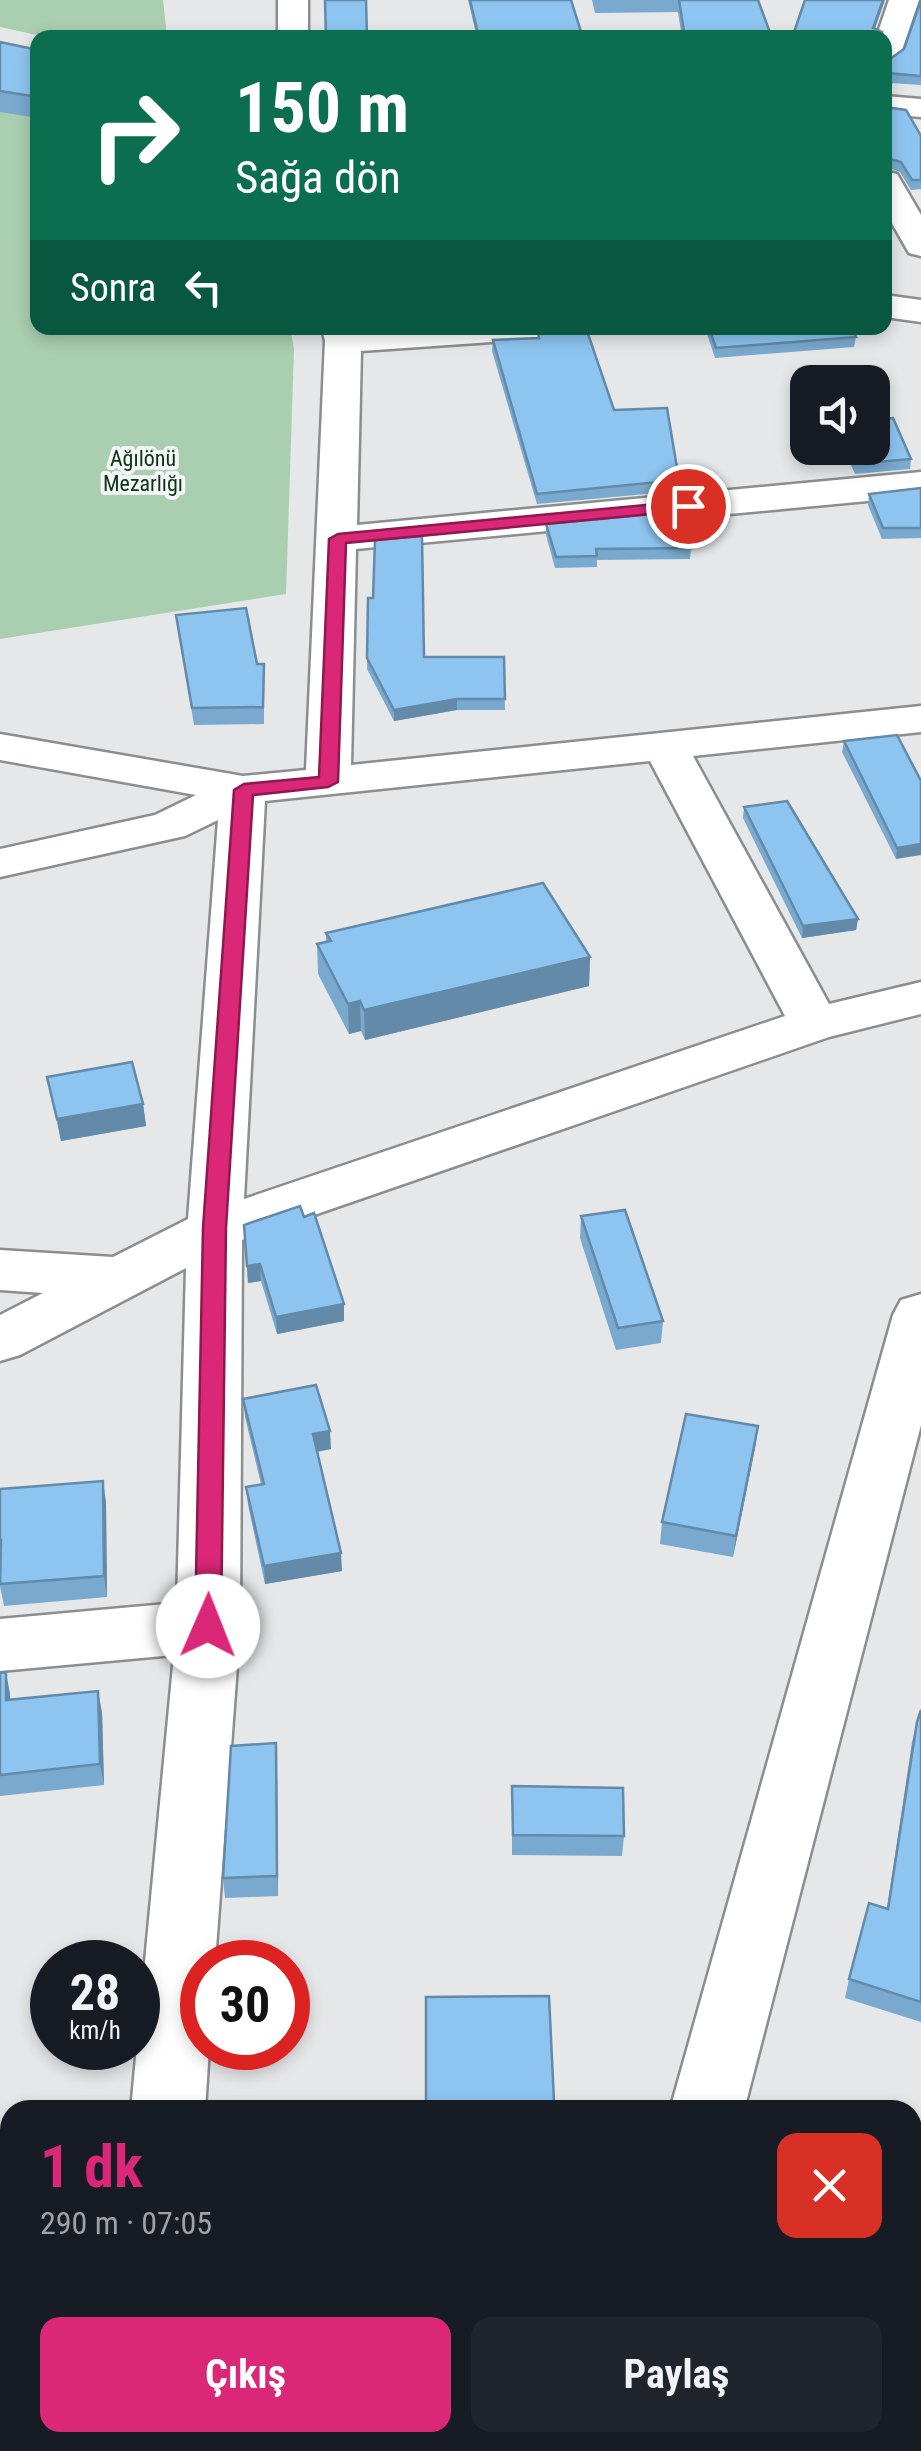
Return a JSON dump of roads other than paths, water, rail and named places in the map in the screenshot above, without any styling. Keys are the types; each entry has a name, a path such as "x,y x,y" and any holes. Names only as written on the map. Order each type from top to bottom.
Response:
{"street":[{"path":"293,0 293,30"},
{"path":"892,35 904,0"},
{"path":"892,105 921,108"},
{"path":"892,194 921,246"},
{"path":"892,307 921,311"},
{"path":"328,782 342,335"},
{"path":"338,539 921,484"},
{"path":"0,747 244,790 921,719"},
{"path":"665,747 816,1024"},
{"path":"0,863 169,826 244,790"},
{"path":"169,2100 208,1626 214,1228 244,790"},
{"path":"0,1340 214,1228 816,1024 921,998"},
{"path":"0,1270 120,1278"},
{"path":"710,2100 921,1315"},
{"path":"0,1645 208,1626"}],"park label":[{"name":"Ağılönü Mezarlığı","path":"143,470"}]}
